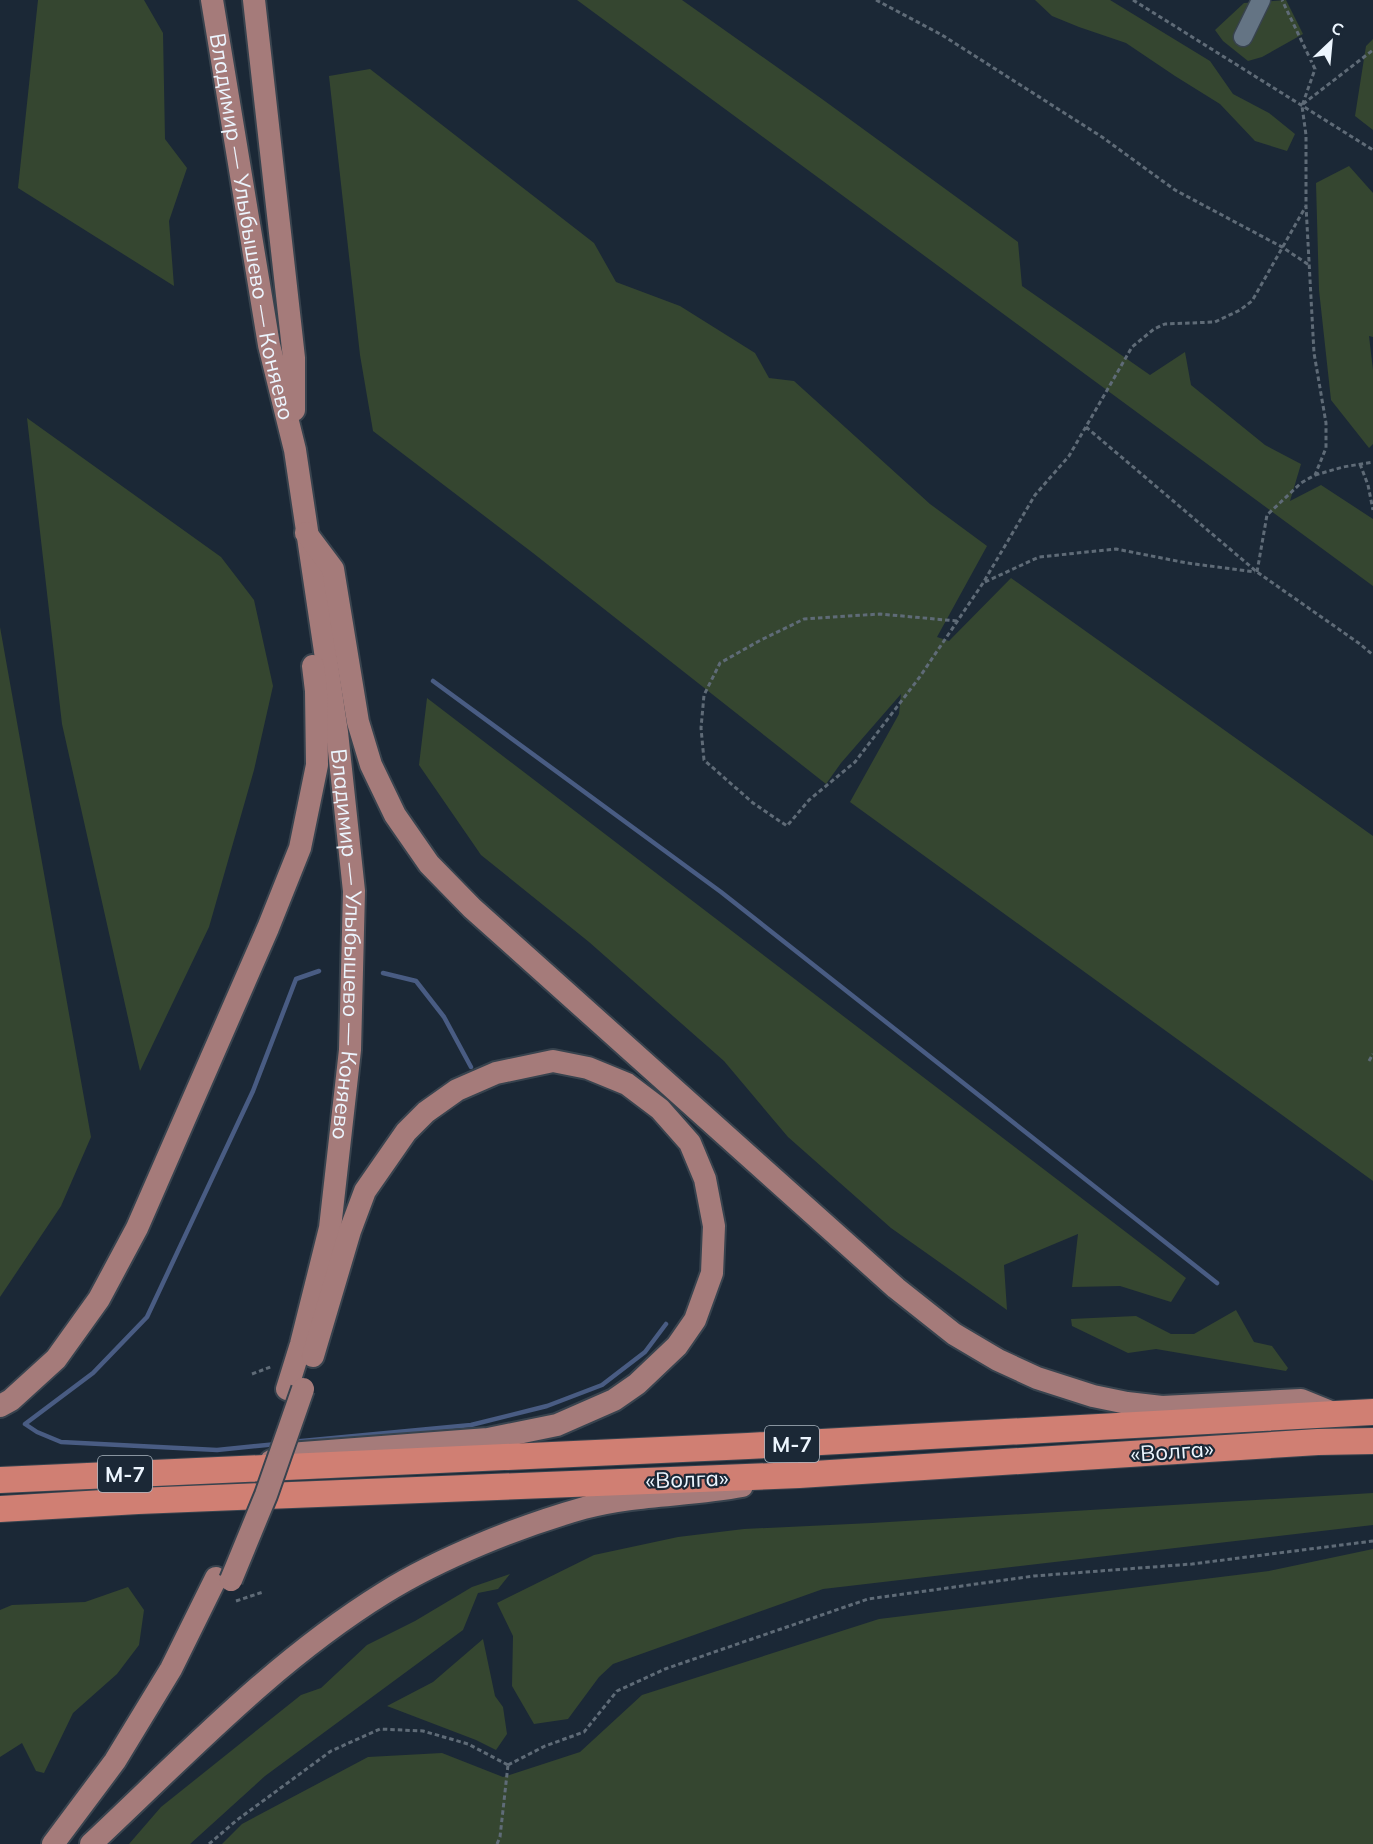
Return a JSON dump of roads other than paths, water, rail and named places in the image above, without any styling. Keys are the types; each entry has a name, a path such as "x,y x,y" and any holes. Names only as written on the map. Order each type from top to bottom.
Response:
{"highway":[{"name":"«Волга»","path":"0,1480 748,1446 1373,1412"},
{"name":"«Волга»","path":"0,1509 162,1500 799,1475 1306,1443 1373,1441"}],"main road":[{"name":"Владимир — Улыбышево — Коняево","path":"53,1844 115,1761 164,1679 227,1586 250,1493 295,1389 301,1344 330,1228 350,1050 354,903 337,732 295,450 269,345 212,0"},
{"name":"Владимир — Улыбышево — Коняево","path":"254,0 294,358 295,450"},
{"path":"0,1406 11,1400 56,1359 99,1299 137,1228 300,848 317,765 316,691 307,619 306,532"},
{"path":"306,532 333,569 358,722 371,765 395,815 429,864 472,908 896,1288 954,1334 999,1360 1037,1378 1093,1396 1162,1407 1301,1400 1334,1413"},
{"path":"251,1468 289,1454 488,1439 557,1425 614,1400 637,1384 677,1346 695,1320 712,1273 714,1226 705,1179 690,1143 660,1109 627,1083 588,1068 553,1062 496,1073 457,1089 426,1112 406,1132 365,1191 295,1389"},
{"path":"91,1844 256,1688 322,1635 385,1592 447,1559 513,1532 585,1508 625,1500 721,1490 799,1475"},
{"path":"71,1844 113,1786 174,1692 227,1586"}],"street":[{"path":"1243,37 1261,0"}],"waterway":[{"path":"433,681 721,892 1217,1283"},
{"path":"277,1444 217,1450 61,1442 25,1424 93,1373 147,1317 253,1091 296,979 319,971"},
{"path":"383,973 416,981 444,1017 471,1067"},
{"path":"291,1442 471,1425 547,1406 602,1385 645,1352 666,1324"}]}
